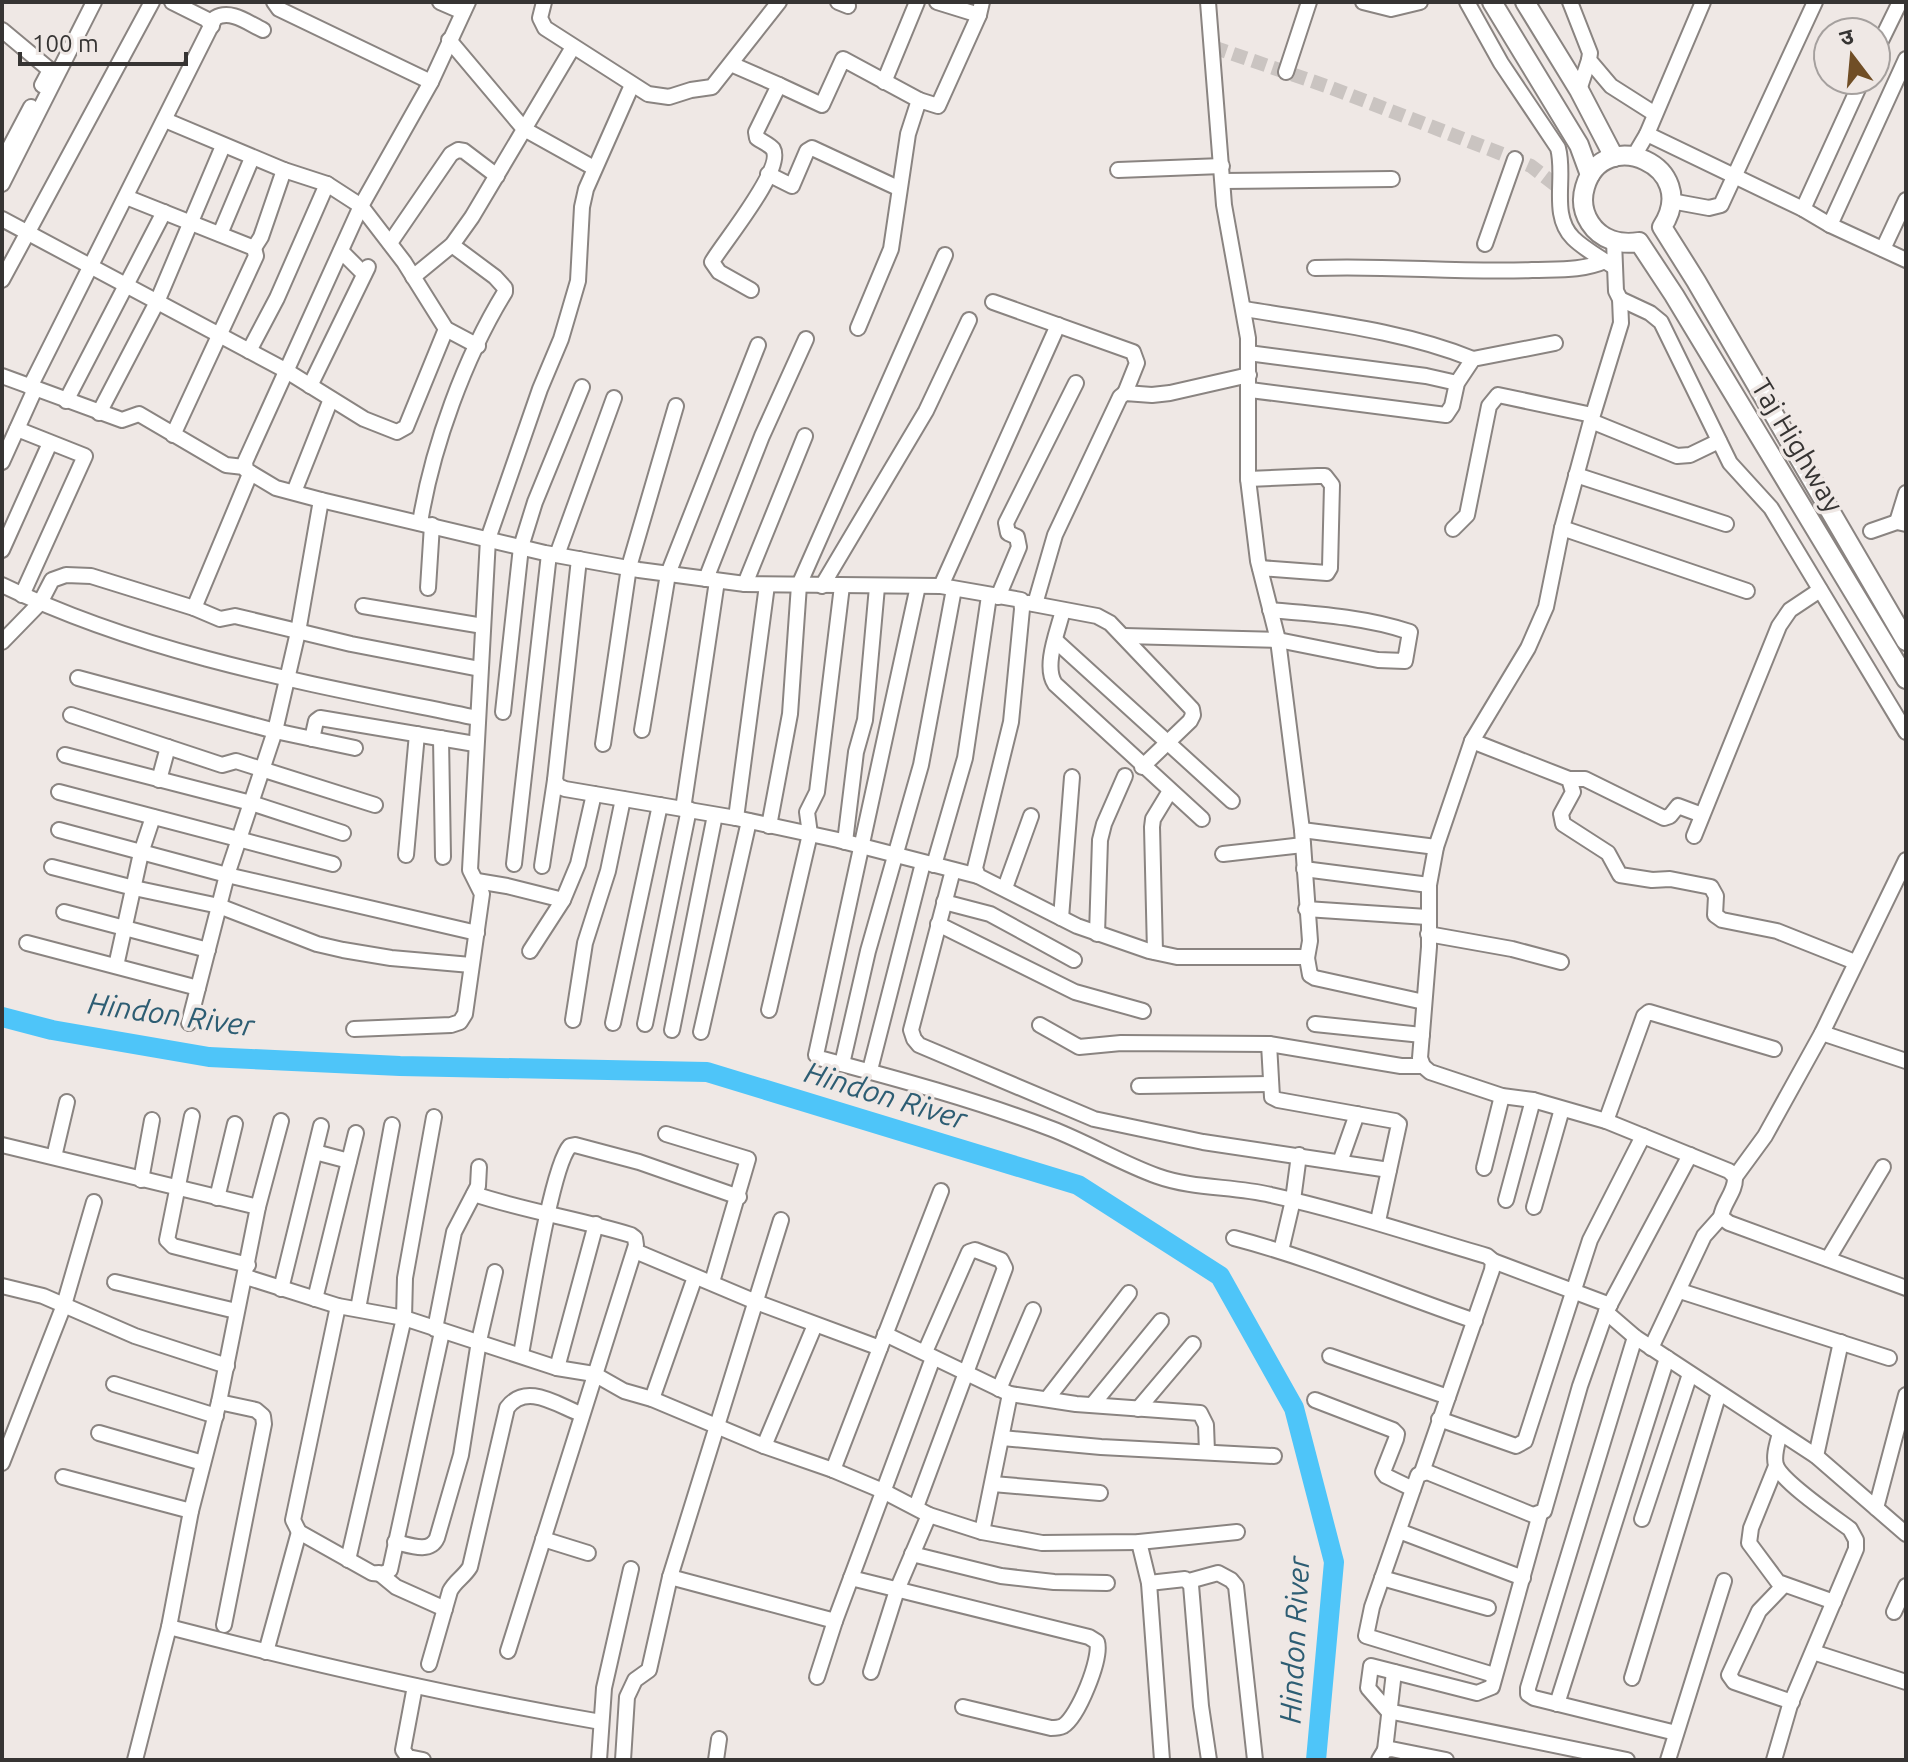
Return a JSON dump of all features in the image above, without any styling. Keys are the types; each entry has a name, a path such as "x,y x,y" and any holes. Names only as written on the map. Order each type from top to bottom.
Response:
{"main road":[{"path":"1492,2 1579,145 1590,175"},
{"path":"1525,2 1579,90 1614,157"},
{"path":"1614,241 1599,234 1585,214 1584,190 1590,175 1600,165 1614,157 1634,156 1649,161 1661,172 1669,186 1671,201 1662,227 1906,641"},
{"name":"Taj Highway","path":"1614,241 1639,242 1906,679"}],"street":[{"path":"2,184 94,2"},
{"path":"2,280 152,2"},
{"path":"172,2 206,19 212,26"},
{"path":"274,2 279,9 431,82"},
{"path":"194,608 285,370 361,206 431,82 466,7 440,2"},
{"path":"544,2 542,23 550,32 648,94 669,97 712,87 776,3"},
{"path":"884,82 917,2"},
{"path":"731,64 822,105 843,59 919,100 938,106 981,9 937,2"},
{"path":"1208,2 1224,205 1245,309 1249,382 1248,479 1260,568 1278,640 1303,838 1310,975 1424,1002"},
{"path":"1286,72 1309,2"},
{"path":"1363,2 1391,9 1420,2"},
{"path":"1467,2 1501,63 1558,148 1561,159 1560,211 1567,231 1576,241 1610,264"},
{"path":"1634,156 1647,134 1703,2"},
{"path":"1671,201 1709,208 1721,205 1815,2"},
{"path":"1571,3 1590,53 1579,90"},
{"path":"2,462 32,388 212,26 219,15 227,14 263,30"},
{"path":"2,30 50,70 2,162"},
{"path":"449,40 524,129 594,168"},
{"path":"413,277 452,245 497,176 573,47"},
{"path":"1830,225 1906,59"},
{"path":"1589,60 1611,86 1655,114"},
{"path":"354,1029 451,1025 460,1022 465,1014 482,894 470,870 488,539 540,389 561,339 578,281 582,207 594,168 632,85"},
{"path":"751,290 719,272 712,262 752,207 768,174 773,148 757,138 756,132 779,85"},
{"path":"1803,209 1855,96"},
{"path":"858,328 891,249 908,134 919,100"},
{"path":"165,120 252,158 327,184 361,206 390,243 446,329 478,346"},
{"path":"1647,134 1906,260"},
{"path":"99,413 157,302 223,146"},
{"path":"768,174 792,186 807,151 812,148 898,188"},
{"path":"390,243 451,154 464,151 497,176"},
{"path":"220,234 252,158"},
{"path":"1485,244 1515,159"},
{"path":"173,435 254,263 254,248 261,237 284,170"},
{"path":"1118,170 1392,179"},
{"path":"249,351 277,298 327,184"},
{"path":"126,197 254,248"},
{"path":"1883,249 1906,200"},
{"path":"66,401 164,212"},
{"path":"2,219 285,370 378,426 402,431 446,329"},
{"path":"1614,241 1610,264 1620,299 1619,334 1576,475 1552,583 1537,631 1472,741 1436,847 1429,885 1420,1058 1430,1072 1502,1096 1533,1100 1606,1121 1729,1171 1735,1177"},
{"path":"428,588 426,524 437,447 505,288 452,245"},
{"path":"310,386 366,271 341,251"},
{"path":"769,826 790,714 799,585 945,255"},
{"path":"1315,268 1360,266 1507,271 1581,269 1610,264"},
{"path":"1620,299 1650,313 1661,322 1730,463 1771,508 1906,732"},
{"path":"978,876 975,868 1011,722 1028,603 1055,535 1137,363 1133,352 993,302"},
{"path":"1245,309 1393,335 1447,348 1473,359 1555,343"},
{"path":"822,586 926,411 969,320"},
{"path":"842,1064 868,951 921,765 948,588 1058,325"},
{"path":"645,1024 686,809 712,580 762,436 806,339"},
{"path":"642,730 668,574 758,345"},
{"path":"1248,353 1426,376 1457,383"},
{"path":"1125,393 1152,395 1249,382 1442,416 1450,413 1457,383 1473,359"},
{"path":"2,376 122,420 139,414 226,465 247,470 276,488 521,547 668,574 745,584 948,588 1097,616 1124,636 1192,709 1190,721 1142,767"},
{"path":"870,1070 928,864 965,758 994,597 1019,547 1017,537 1008,533 1006,523 1076,383"},
{"path":"503,712 521,547 535,502 582,387"},
{"path":"1453,529 1467,515 1489,406 1498,395 1592,418 1677,456 1690,455 1719,441"},
{"path":"514,864 553,554 614,398"},
{"path":"294,492 331,399"},
{"path":"603,744 629,567 676,406"},
{"path":"17,429 85,456 22,595"},
{"path":"745,584 805,436"},
{"path":"2,550 50,443"},
{"path":"1576,475 1726,524"},
{"path":"1248,479 1325,476 1332,485 1330,568 1327,573 1260,568"},
{"path":"1871,531 1902,523 1906,493"},
{"path":"189,1023 227,875 275,731 288,680 321,500"},
{"path":"1562,528 1747,591"},
{"path":"542,866 555,780 579,559"},
{"path":"2,642 40,603 48,584 73,574 98,577 220,619 235,616 480,669"},
{"path":"2,585 117,633 288,680 477,718"},
{"path":"701,1032 742,820 767,585"},
{"path":"769,1010 810,834 806,818 817,792 842,586"},
{"path":"918,586 815,1050 819,1058 870,1070 992,1108 1055,1130 1158,1176 1293,1200 1378,1221 1487,1256 1574,1291 1608,1308 1635,1337 1816,1456 1906,1533"},
{"path":"845,842 856,752 865,720 877,587"},
{"path":"1694,836 1779,626 1790,610 1820,590"},
{"path":"363,606 483,626"},
{"path":"1063,610 1050,677 1142,767 1202,819"},
{"path":"1124,636 1278,640 1378,660 1405,661 1410,632 1337,616 1270,610"},
{"path":"1056,641 1232,801"},
{"path":"78,678 275,731 355,748"},
{"path":"71,715 222,765 236,761 375,805"},
{"path":"312,739 316,721 320,718 475,744"},
{"path":"406,855 417,734"},
{"path":"441,738 443,857"},
{"path":"1472,741 1569,779 1585,779 1664,818 1678,806 1702,815"},
{"path":"159,780 168,747"},
{"path":"65,755 251,803 343,833"},
{"path":"1097,934 1100,840 1125,776"},
{"path":"1061,918 1072,777"},
{"path":"1569,779 1573,792 1561,814 1563,824 1608,853 1620,875 1652,880 1670,879 1711,887 1716,896 1715,915 1722,920 1777,931 1855,962"},
{"path":"555,780 565,789 810,834 978,876 1097,934 1155,952 1177,957 1307,958"},
{"path":"1155,952 1152,827 1153,819 1170,791"},
{"path":"59,792 333,864"},
{"path":"530,951 563,900 578,864 594,794"},
{"path":"573,1020 585,943 608,871 623,799"},
{"path":"613,1023 660,805"},
{"path":"672,1030 715,815"},
{"path":"1005,888 1031,816"},
{"path":"116,966 141,853 153,817"},
{"path":"59,830 227,875 477,933"},
{"path":"1223,854 1303,838 1436,847"},
{"path":"1651,1348 1704,1236 1721,1217 1735,1185 1735,1177 1765,1136 1822,1033 1906,860"},
{"path":"52,867 219,906 317,944 391,958 471,965"},
{"path":"1304,869 1429,885"},
{"path":"953,870 911,1030 919,1045 1094,1119 1203,1142 1389,1170"},
{"path":"477,881 563,900"},
{"path":"944,902 990,914 1074,960"},
{"path":"1306,909 1427,917"},
{"path":"64,912 208,950"},
{"path":"938,924 1075,992 1143,1011"},
{"path":"1428,934 1512,949 1561,962"},
{"path":"27,943 198,988"},
{"path":"1606,1121 1644,1016 1649,1012 1774,1049"},
{"path":"1315,1024 1422,1035"},
{"path":"1040,1025 1079,1047 1121,1043 1269,1044 1401,1066 1423,1066"},
{"path":"1822,1033 1906,1061"},
{"path":"1269,1044 1272,1097 1399,1124 1378,1221"},
{"path":"1139,1086 1270,1084"},
{"path":"1484,1168 1502,1096"},
{"path":"1506,1200 1533,1100"},
{"path":"54,1157 67,1102"},
{"path":"1534,1207 1562,1109"},
{"path":"1340,1162 1357,1114"},
{"path":"192,1116 167,1240 247,1271 281,1289 338,1306 404,1318 557,1368 594,1374 624,1391 652,1399 764,1446 833,1470 922,1511 982,1532 1042,1543 1139,1542 1237,1532"},
{"path":"348,1560 404,1318 402,1296 434,1117"},
{"path":"141,1180 152,1120"},
{"path":"135,1760 169,1627 191,1511 218,1409 258,1207 281,1121"},
{"path":"217,1198 235,1124"},
{"path":"358,1309 392,1125"},
{"path":"281,1289 321,1126"},
{"path":"315,1299 356,1133"},
{"path":"666,1134 747,1158 739,1197 712,1282"},
{"path":"1439,1419 1516,1446 1525,1441 1590,1240 1643,1136"},
{"path":"2,1145 258,1207"},
{"path":"521,1354 549,1212 566,1149 575,1145 639,1162 739,1197"},
{"path":"315,1152 349,1161"},
{"path":"1281,1251 1299,1155"},
{"path":"1627,1760 1388,1711 1368,1688 1371,1666 1477,1693 1492,1687 1540,1514 1544,1511 1577,1395 1608,1308 1690,1155"},
{"path":"379,1573 390,1570 438,1330 454,1232 480,1180 479,1167"},
{"path":"1828,1259 1883,1167"},
{"path":"833,1470 941,1191"},
{"path":"474,1194 507,1205 596,1224 635,1238 635,1251 508,1651"},
{"path":"2,1463 64,1305 94,1202"},
{"path":"1721,1217 1729,1223 1906,1288"},
{"path":"623,1760 627,1697 635,1680 649,1670 670,1577 781,1220"},
{"path":"557,1368 596,1224"},
{"path":"1234,1238 1334,1268 1475,1321"},
{"path":"817,1677 929,1355 969,1252 975,1250 1001,1260 1005,1268 964,1374 912,1554 871,1672"},
{"path":"635,1251 815,1325 929,1355 1004,1391 1047,1399 1200,1413 1206,1425 1207,1452"},
{"path":"1493,1261 1475,1321 1382,1578 1366,1636 1494,1675"},
{"path":"395,1542 428,1548 435,1544 461,1455 479,1341 495,1272"},
{"path":"652,1399 695,1277"},
{"path":"115,1282 236,1311"},
{"path":"2,1286 43,1296 135,1336 227,1366"},
{"path":"1680,1291 1889,1358"},
{"path":"1047,1399 1129,1293"},
{"path":"338,1306 293,1520 299,1532 348,1560 379,1573 396,1587 445,1609"},
{"path":"982,1532 1002,1438 1004,1391 1033,1310"},
{"path":"1093,1404 1161,1321"},
{"path":"764,1446 815,1325"},
{"path":"1635,1337 1528,1694 1676,1733"},
{"path":"1816,1456 1841,1342"},
{"path":"1138,1409 1193,1344"},
{"path":"1330,1356 1448,1397"},
{"path":"1557,1704 1667,1358"},
{"path":"1642,1519 1690,1374"},
{"path":"114,1384 218,1409 256,1410 263,1416 264,1424 224,1625"},
{"path":"1632,1678 1719,1393"},
{"path":"429,1664 453,1584 470,1567 507,1408 513,1399 532,1395 581,1414"},
{"path":"1876,1508 1906,1395"},
{"path":"1315,1400 1393,1430 1397,1434 1396,1439 1383,1472 1413,1489"},
{"path":"99,1433 203,1463"},
{"path":"1780,1433 1776,1466 1751,1528 1749,1543 1760,1560 1784,1585 1834,1602"},
{"path":"1002,1438 1101,1447 1274,1456"},
{"path":"1774,1760 1792,1702 1856,1549 1856,1540 1850,1529 1786,1479 1776,1466"},
{"path":"1422,1472 1525,1512 1540,1514"},
{"path":"63,1477 191,1511"},
{"path":"993,1484 1100,1493"},
{"path":"1399,1531 1523,1578"},
{"path":"266,1652 299,1532"},
{"path":"543,1539 588,1553"},
{"path":"1139,1542 1149,1583 1162,1760"},
{"path":"912,1554 1001,1576 1054,1582 1107,1583"},
{"path":"599,1760 604,1688 631,1569"},
{"path":"1149,1583 1189,1581 1218,1573 1236,1586 1255,1760"},
{"path":"670,1577 835,1621"},
{"path":"851,1578 1089,1637 1097,1642 1097,1658 1088,1684 1072,1718 1062,1727 1051,1728 963,1707"},
{"path":"1382,1578 1488,1608"},
{"path":"1189,1581 1209,1760"},
{"path":"1668,1760 1724,1581"},
{"path":"1784,1585 1759,1611 1729,1675 1734,1682 1792,1702"},
{"path":"1894,1612 1906,1586"},
{"path":"169,1627 415,1686 601,1722"},
{"path":"1813,1652 1906,1682"},
{"path":"1382,1755 1394,1672"},
{"path":"415,1686 403,1750 408,1757 423,1760"},
{"path":"604,1688 627,1697"},
{"path":"716,1760 719,1739"},
{"path":"1382,1755 1391,1749 1446,1760"}],"waterway":[{"name":"Hindon River","path":"2,1017 52,1030 209,1057 400,1066 707,1072 1078,1185 1220,1276 1294,1408 1334,1562 1316,1760"}],"tunnel":[{"path":"1213,47 1329,87 1515,159 1531,166 1562,190"}]}
